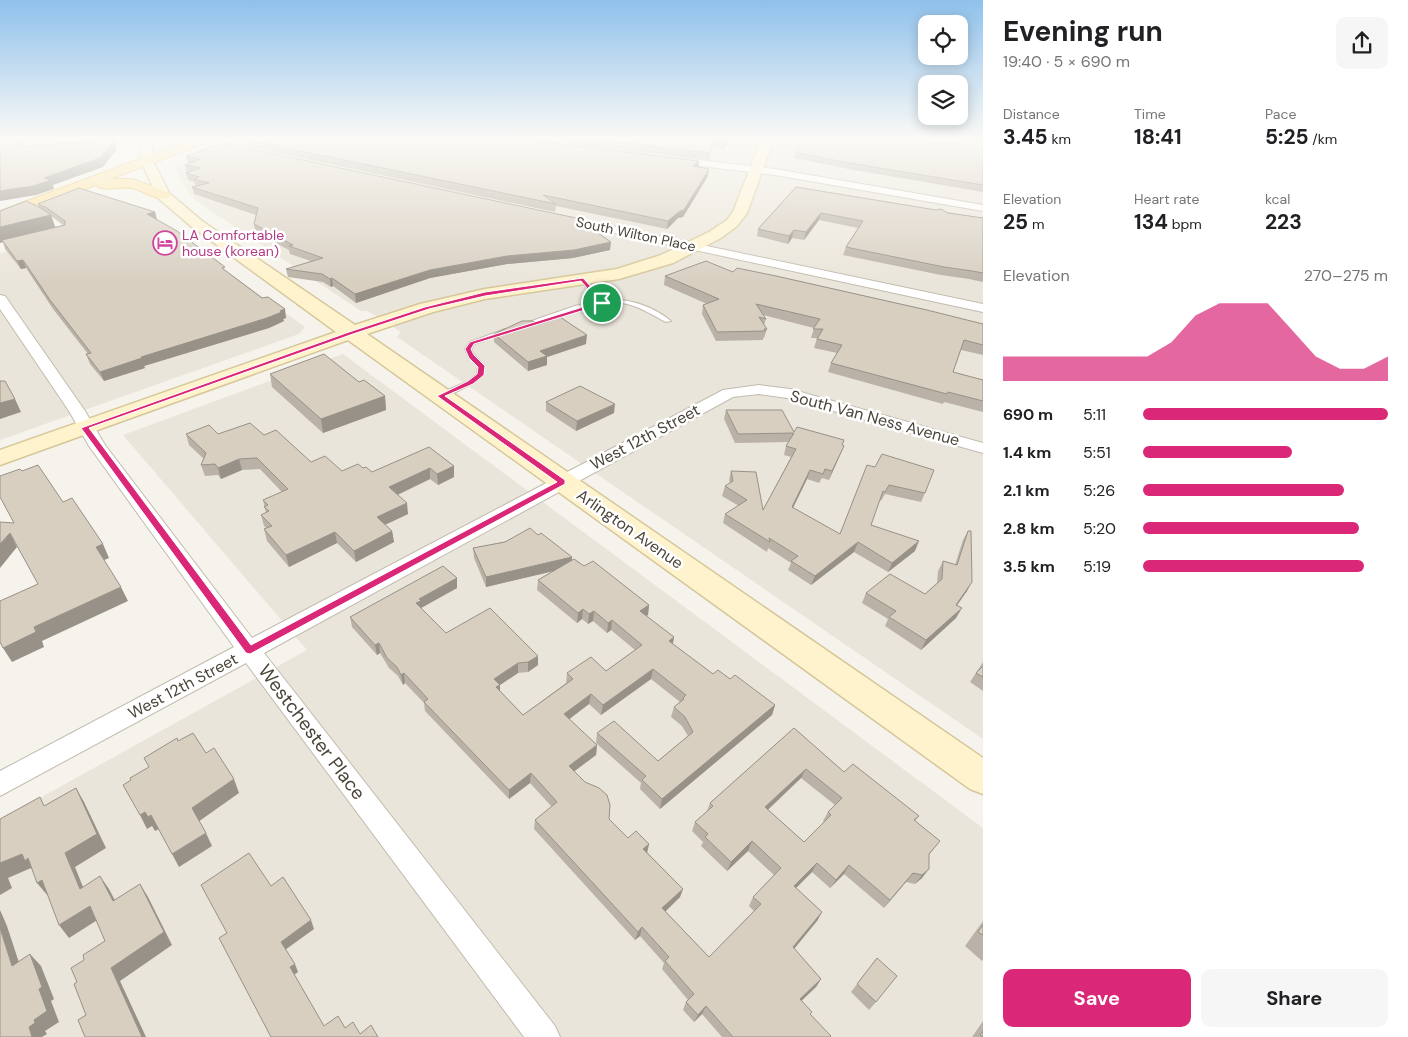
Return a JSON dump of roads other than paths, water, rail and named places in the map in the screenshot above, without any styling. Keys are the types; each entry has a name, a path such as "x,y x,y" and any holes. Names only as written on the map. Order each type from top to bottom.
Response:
{"main road":[{"path":"0,216 27,209 80,186"},
{"path":"60,194 95,186"},
{"path":"145,186 163,195"},
{"name":"Arlington Avenue","path":"159,186 163,195 197,224 983,778"},
{"path":"0,458 351,333 427,308 485,294 619,274 644,268 715,236 732,223 740,213 749,186"}],"street":[{"path":"857,186 983,208"},
{"name":"South Wilton Place","path":"550,216 983,308"},
{"name":"Westchester Place","path":"0,299 77,411 85,428 250,650 544,1037"},
{"name":"West 12th Street","path":"0,784 728,393 746,389 766,389"},
{"name":"South Van Ness Avenue","path":"766,389 983,448"}],"lane":[{"path":"583,279 602,303"},
{"path":"440,396 471,382 480,375 482,366 471,356 468,349 472,343 602,303 630,302 668,321"}],"place":[{"name":"LA Comfortable house (korean)","path":"165,243"}]}
